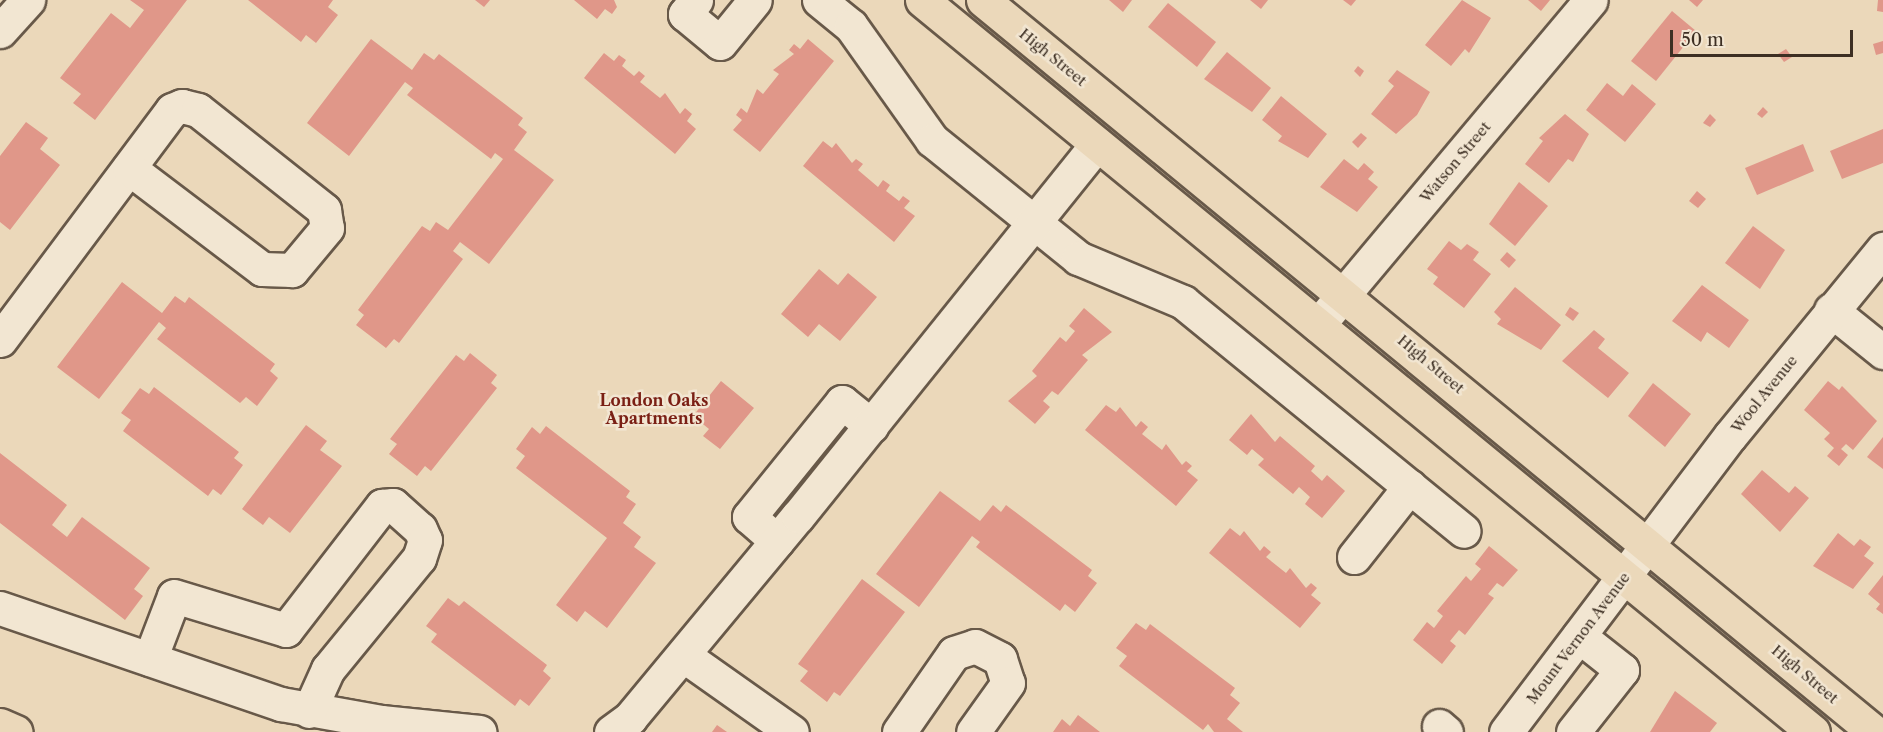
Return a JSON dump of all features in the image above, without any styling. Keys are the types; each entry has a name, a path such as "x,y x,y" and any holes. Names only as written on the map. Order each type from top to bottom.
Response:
{"main road":[{"path":"922,0 1813,732"},
{"name":"High Street","path":"983,0 1345,293 1874,732"},
{"path":"0,725 15,732"}],"street":[{"path":"0,31 28,0"},
{"path":"696,0 685,14 720,43 754,0"},
{"path":"819,0 851,26 932,140 1035,226 1078,258 1184,302 1464,531"},
{"name":"Watson Street","path":"1318,325 1591,0"},
{"path":"0,340 172,110 191,106 324,210 327,228 292,270 262,269 129,168"},
{"path":"611,732 683,655 1035,226 1097,144"},
{"name":"Wool Avenue","path":"1650,544 1831,310 1883,249"},
{"path":"1831,310 1883,352"},
{"path":"1354,556 1410,486"},
{"path":"150,659 174,596 286,630 382,506 393,505 420,529 425,540 419,558 328,669 309,711"},
{"name":"Mount Vernon Avenue","path":"1506,732 1650,544"},
{"path":"0,608 309,711 479,732"},
{"path":"1573,732 1622,670 1579,636"},
{"path":"899,732 954,652 975,646 1000,659 1008,683 973,732"},
{"path":"683,655 792,732"}],"building":[{"path":"130,0 187,0 95,120 73,103 81,94 60,78 111,13 130,28 144,10"},
{"path":"248,0 333,0 328,7 338,15 316,43 306,35 301,42"},
{"path":"475,0 490,0 484,7"},
{"path":"574,0 614,0 617,7 612,14 605,9 597,19"},
{"path":"1109,0 1132,0 1123,12"},
{"path":"1250,0 1268,0 1261,9"},
{"path":"1343,0 1356,0 1351,6"},
{"path":"1462,0 1491,18 1469,53 1465,49 1451,66 1425,45"},
{"path":"1528,0 1550,0 1541,11"},
{"path":"1689,0 1703,0 1697,7"},
{"path":"1878,0 1883,0 1883,12 1877,11"},
{"path":"1168,3 1216,42 1197,67 1148,27"},
{"path":"1672,11 1696,31 1656,81 1631,61"},
{"path":"371,39 412,70 424,53 434,60 439,54 523,118 518,125 527,132 514,150 554,180 489,264 460,242 453,251 463,259 399,343 394,339 386,348 356,325 364,315 358,310 422,226 430,231 436,222 448,230 503,159 495,153 491,159 407,95 413,88 405,82 349,156 307,123"},
{"path":"808,39 834,61 760,152 733,130 742,120 736,115 741,108 747,113 757,89 763,94 779,74 773,70 794,54 789,50 794,44 800,49"},
{"path":"1883,41 1883,53 1876,55 1873,44"},
{"path":"1786,49 1792,57 1784,62 1778,54"},
{"path":"1227,52 1271,88 1252,112 1204,79"},
{"path":"604,53 614,61 619,55 626,60 622,66 634,76 639,71 645,76 640,82 660,98 665,93 680,114 685,108 692,114 687,121 696,129 675,154 584,78"},
{"path":"1358,66 1364,71 1360,77 1354,71"},
{"path":"1397,70 1430,92 1417,115 1396,134 1371,114 1394,86 1388,81"},
{"path":"1607,83 1623,96 1632,84 1656,104 1625,142 1586,110"},
{"path":"1281,96 1327,134 1308,158 1278,141 1282,136 1262,120"},
{"path":"1763,107 1768,112 1762,118 1757,114"},
{"path":"1565,114 1589,134 1573,162 1568,159 1549,183 1525,164 1543,141 1539,138"},
{"path":"1710,114 1716,120 1710,127 1703,123"},
{"path":"26,122 48,138 40,149 60,165 10,230 0,222 0,156"},
{"path":"1883,129 1883,163 1842,179 1830,151"},
{"path":"1361,133 1367,138 1358,148 1352,142"},
{"path":"823,141 832,148 836,143 852,163 856,159 863,164 858,170 878,187 883,180 890,185 886,191 899,201 903,196 910,201 904,208 915,216 894,242 803,166"},
{"path":"1803,144 1814,171 1757,195 1745,168"},
{"path":"1344,159 1358,170 1364,163 1374,172 1368,179 1378,187 1357,212 1320,187"},
{"path":"1519,182 1548,206 1515,246 1489,224"},
{"path":"1697,191 1706,199 1698,208 1689,201"},
{"path":"1753,226 1785,250 1760,289 1725,263"},
{"path":"1449,241 1461,250 1467,244 1479,252 1473,260 1491,274 1464,308 1433,284 1438,277 1427,269"},
{"path":"1507,252 1516,260 1509,268 1500,260"},
{"path":"819,269 838,285 848,273 877,297 840,341 819,324 808,337 781,314"},
{"path":"122,282 162,313 175,296 185,303 189,297 275,364 270,371 278,378 257,406 246,397 240,403 157,339 166,328 159,322 99,399 57,367"},
{"path":"1702,285 1749,320 1729,348 1707,332 1701,342 1672,321"},
{"path":"1515,287 1561,325 1541,350 1497,324 1501,319 1494,312"},
{"path":"1570,307 1579,313 1573,321 1565,315"},
{"path":"1084,308 1112,332 1082,355 1088,360 1058,395 1052,391 1043,401 1050,407 1035,424 1008,401 1037,376 1032,371 1060,337 1066,342 1075,331 1069,326"},
{"path":"1594,330 1605,339 1598,348 1629,373 1608,398 1562,361"},
{"path":"470,353 497,375 491,383 497,388 431,471 425,466 417,476 389,454 397,444 390,439 456,355 464,361"},
{"path":"721,381 754,408 720,449 703,436 709,429 693,416"},
{"path":"1828,381 1839,390 1842,386 1877,421 1853,450 1846,444 1841,449 1848,455 1839,466 1827,456 1834,448 1824,439 1830,433 1804,410"},
{"path":"1653,383 1691,414 1665,447 1628,416"},
{"path":"154,387 239,452 234,458 243,465 221,495 213,489 208,496 123,431 131,420 121,413 140,388 149,394"},
{"path":"1106,405 1116,412 1120,407 1136,427 1141,421 1148,427 1142,434 1162,450 1166,444 1182,465 1186,461 1192,466 1187,471 1198,480 1176,506 1085,430"},
{"path":"1251,414 1275,442 1280,436 1315,466 1311,471 1322,481 1327,475 1345,491 1322,518 1305,504 1310,497 1299,487 1293,494 1258,465 1264,459 1252,449 1247,455 1229,440"},
{"path":"306,425 327,441 320,450 342,466 290,533 269,517 263,525 242,509"},
{"path":"546,426 630,491 626,497 636,504 623,523 641,537 634,547 656,563 607,628 585,611 577,622 556,605 607,538 516,468 525,456 516,449 532,427 540,434"},
{"path":"1883,437 1883,469 1867,457"},
{"path":"0,453 67,505 52,525 67,537 82,517 150,568 134,589 143,596 125,620 0,523"},
{"path":"1762,470 1789,493 1795,486 1809,498 1780,532 1741,494"},
{"path":"940,491 980,521 993,505 1001,512 1006,505 1092,570 1088,576 1097,583 1075,612 1065,604 1060,611 976,547 980,542 972,536 919,607 876,574"},
{"path":"1230,528 1240,536 1244,531 1260,551 1264,546 1271,552 1266,557 1286,573 1290,568 1306,588 1311,583 1317,588 1311,595 1321,603 1300,628 1209,553"},
{"path":"1838,533 1854,546 1860,539 1871,547 1864,556 1874,563 1853,589 1813,566"},
{"path":"1489,546 1518,570 1503,587 1497,583 1488,594 1494,598 1465,635 1459,630 1450,641 1456,646 1442,664 1413,640 1427,622 1434,628 1443,616 1437,611 1466,576 1471,581 1481,569 1475,564"},
{"path":"1883,575 1883,614 1876,609 1880,604 1868,594"},
{"path":"862,579 905,612 840,696 834,692 827,702 800,681 808,671 798,664"},
{"path":"448,598 459,606 464,601 547,665 543,671 551,678 529,706 520,699 515,706 431,642 437,634 426,626"},
{"path":"1136,623 1146,630 1150,624 1235,688 1230,695 1240,703 1227,719 1243,732 1214,732 1208,724 1203,730 1119,666 1127,656 1116,648"},
{"path":"1675,691 1717,723 1710,732 1650,732"},
{"path":"1078,715 1100,732 1053,732 1062,719 1070,726"},
{"path":"717,725 727,732 712,732"}],"district":[{"name":"London Oaks Apartments","path":"654,409"}]}
